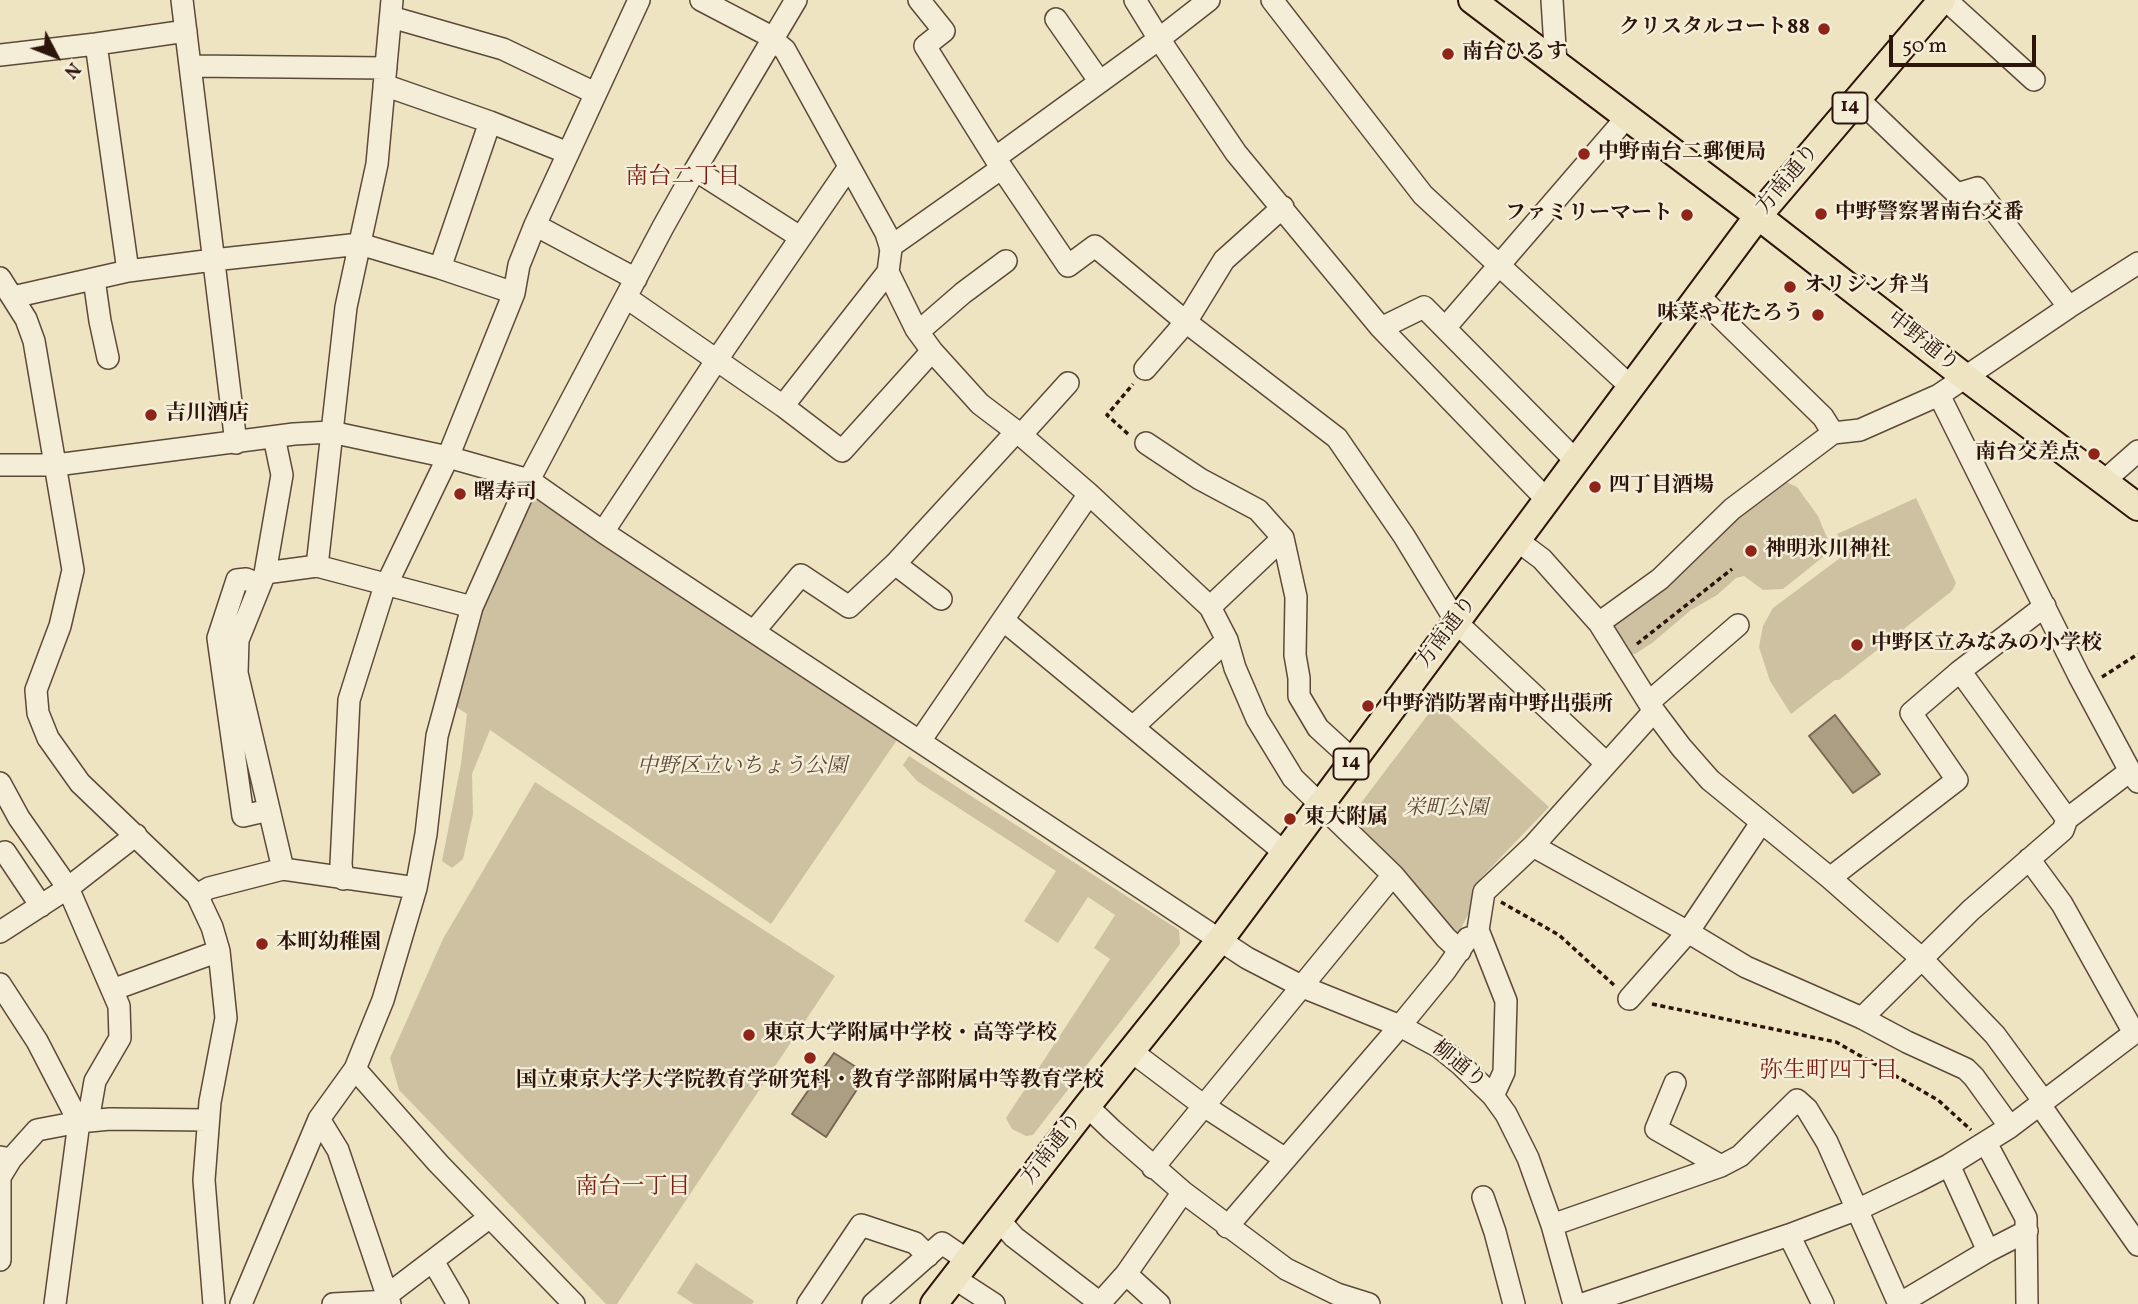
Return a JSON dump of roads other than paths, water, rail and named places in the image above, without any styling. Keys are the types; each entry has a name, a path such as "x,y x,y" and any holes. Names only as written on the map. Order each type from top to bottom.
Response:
{"main road":[{"name":"中野通り","path":"1472,0 2138,507"},
{"name":"方南通り","path":"934,1304 1220,940 1758,216 1940,1"}],"street":[{"path":"182,0 236,443"},
{"path":"343,879 341,864 349,700 386,585 448,457 514,293 519,265 535,226 639,0"},
{"path":"701,0 774,38 785,50 886,233 890,247 888,272 918,332 932,351 980,404 1089,494 1210,607 1227,640 1234,668 1248,688 1257,719 1293,778 1393,875 1460,951"},
{"path":"240,1304 319,1119 355,1069 383,1000 416,888 426,834 437,736 472,607 529,480 631,288 695,170 796,0"},
{"path":"919,0 944,32 925,46 1068,265 1095,246 1186,322 1336,438 1404,536 1457,623 1606,763"},
{"path":"1135,0 1236,153 1381,328 1548,500"},
{"path":"890,247 1209,0"},
{"path":"1272,0 1423,195 1630,386"},
{"path":"1552,0 1556,63"},
{"path":"1940,1 2034,80"},
{"path":"317,566 346,307 377,164 391,9 503,49 595,93"},
{"path":"1056,19 1100,82"},
{"path":"0,55 186,31"},
{"path":"96,44 128,271"},
{"path":"191,66 385,77 568,153"},
{"path":"1858,99 1956,194 1977,188 2069,307"},
{"path":"1445,328 1626,118"},
{"path":"440,268 490,122"},
{"path":"603,532 716,360 849,167"},
{"path":"695,170 800,237"},
{"path":"1145,369 1186,322 1224,260 1283,207"},
{"path":"535,226 631,288 716,360 842,450 932,351"},
{"path":"214,1304 204,1180 208,1120 226,1018 219,951 212,927 197,895 80,783 48,738 38,713 36,691 60,626 73,570 34,341 26,319 6,291 94,279 128,271 360,244 514,293"},
{"path":"918,332 1006,261"},
{"path":"1599,623 1660,579 1732,509 1833,433 1860,429 1931,398 2138,263"},
{"path":"783,406 888,272"},
{"path":"94,279 108,358"},
{"path":"1698,295 1823,417 1833,433"},
{"path":"1381,328 1424,307 1576,461"},
{"path":"760,624 801,575 849,607 895,564 1068,383"},
{"path":"1862,1018 1921,958 2063,830 2067,819 2134,776 1931,398"},
{"name":"柳通り","path":"0,465 56,465 331,432 448,457 529,480 603,532 1247,958 1303,987 1400,1026 1439,1047 1493,1096 1506,1114 1528,1158 1552,1225 1574,1304"},
{"path":"274,438 282,475 263,579 238,640 237,673 283,869"},
{"path":"1146,443 1200,478 1258,510 1283,538 1296,597 1293,667 1299,678 1299,696 1318,728 1354,761"},
{"path":"2104,481 2138,451"},
{"path":"920,741 1089,494"},
{"path":"1210,607 1283,538"},
{"path":"1518,541 1542,559 1599,623 1651,707 1710,780 1830,878 1921,958 1995,1035 2039,1096 2040,1105 2138,1245"},
{"path":"895,564 941,599"},
{"path":"263,579 317,566 472,607"},
{"path":"1830,878 1957,780 1911,713 1960,671 2045,606"},
{"path":"1003,620 1285,853"},
{"path":"1493,1096 1504,1072 1506,1002 1478,930 1484,892 1533,846 1651,707 1738,625"},
{"path":"1134,726 1227,640"},
{"path":"1960,671 2067,819"},
{"path":"0,783 19,818 68,888 119,1006 120,1038 95,1081 83,1121 55,1304"},
{"path":"1629,999 1688,932 1761,823"},
{"path":"0,932 68,888 136,835"},
{"path":"1533,846 1746,967 1862,1018 1966,1069 2010,1127"},
{"path":"5,852 41,906"},
{"path":"1583,1304 1789,1236 1856,1210 1950,1165 2010,1127 2136,1031 2062,904 2029,859"},
{"path":"197,895 209,888 283,869 416,888"},
{"path":"1153,1168 1393,875"},
{"path":"1227,1227 1400,1026 1472,932 1478,930"},
{"path":"112,990 219,951"},
{"path":"0,984 37,1041 83,1121"},
{"path":"1131,1051 1204,1105 1284,1158"},
{"path":"355,1069 438,1163 574,1304"},
{"path":"1675,1083 1656,1129 1721,1166"},
{"path":"1552,1225 1721,1166 1740,1156 1797,1100 1807,1109 1827,1142 1899,1304 2027,1231"},
{"path":"1087,1106 1153,1168 1227,1227 1286,1269 1337,1294 1369,1304"},
{"path":"319,1119 338,1150 389,1300"},
{"path":"0,1260 0,1177 5,1158 37,1130 83,1121 208,1120"},
{"path":"1986,1143 2025,1218 2027,1304"},
{"path":"1950,1165 1988,1251"},
{"path":"999,1220 1014,1237 1100,1303 1126,1274 1183,1192"},
{"path":"1483,1197 1514,1304"},
{"path":"333,1304 389,1300 433,1261 490,1217"},
{"path":"808,1304 860,1225 915,1243 928,1256"},
{"path":"1789,1236 1823,1304"},
{"path":"873,1304 942,1243 960,1269 994,1304"},
{"path":"433,1261 458,1304"},
{"path":"1126,1274 1160,1304"}],"place":[{"name":"クリスタルコート88","path":"1824,29"},
{"name":"南台ひるす","path":"1448,54"},
{"name":"中野南台二郵便局","path":"1584,154"},
{"name":"中野警察署南台交番","path":"1821,214"},
{"name":"ファミリーマート","path":"1687,215"},
{"name":"オリジン弁当","path":"1790,287"},
{"name":"味菜や花たろう","path":"1818,315"},
{"name":"吉川酒店","path":"151,415"},
{"name":"南台交差点","path":"2094,454"},
{"name":"四丁目酒場","path":"1595,487"},
{"name":"曙寿司","path":"460,494"},
{"name":"神明氷川神社","path":"1751,551"},
{"name":"中野区立みなみの小学校","path":"1857,645"},
{"name":"中野消防署南中野出張所","path":"1368,706"},
{"name":"東大附属","path":"1290,819"},
{"name":"本町幼稚園","path":"262,944"},
{"name":"東京大学附属中学校・高等学校","path":"749,1035"},
{"name":"国立東京大学大学院教育学研究科・教育学部附属中等教育学校","path":"810,1058"}],"district":[{"name":"南台二丁目","path":"683,179"},
{"name":"弥生町四丁目","path":"1829,1073"},
{"name":"南台一丁目","path":"633,1189"}],"park label":[{"name":"中野区立いちょう公園","path":"742,768"},
{"name":"栄町公園","path":"1446,810"}]}
